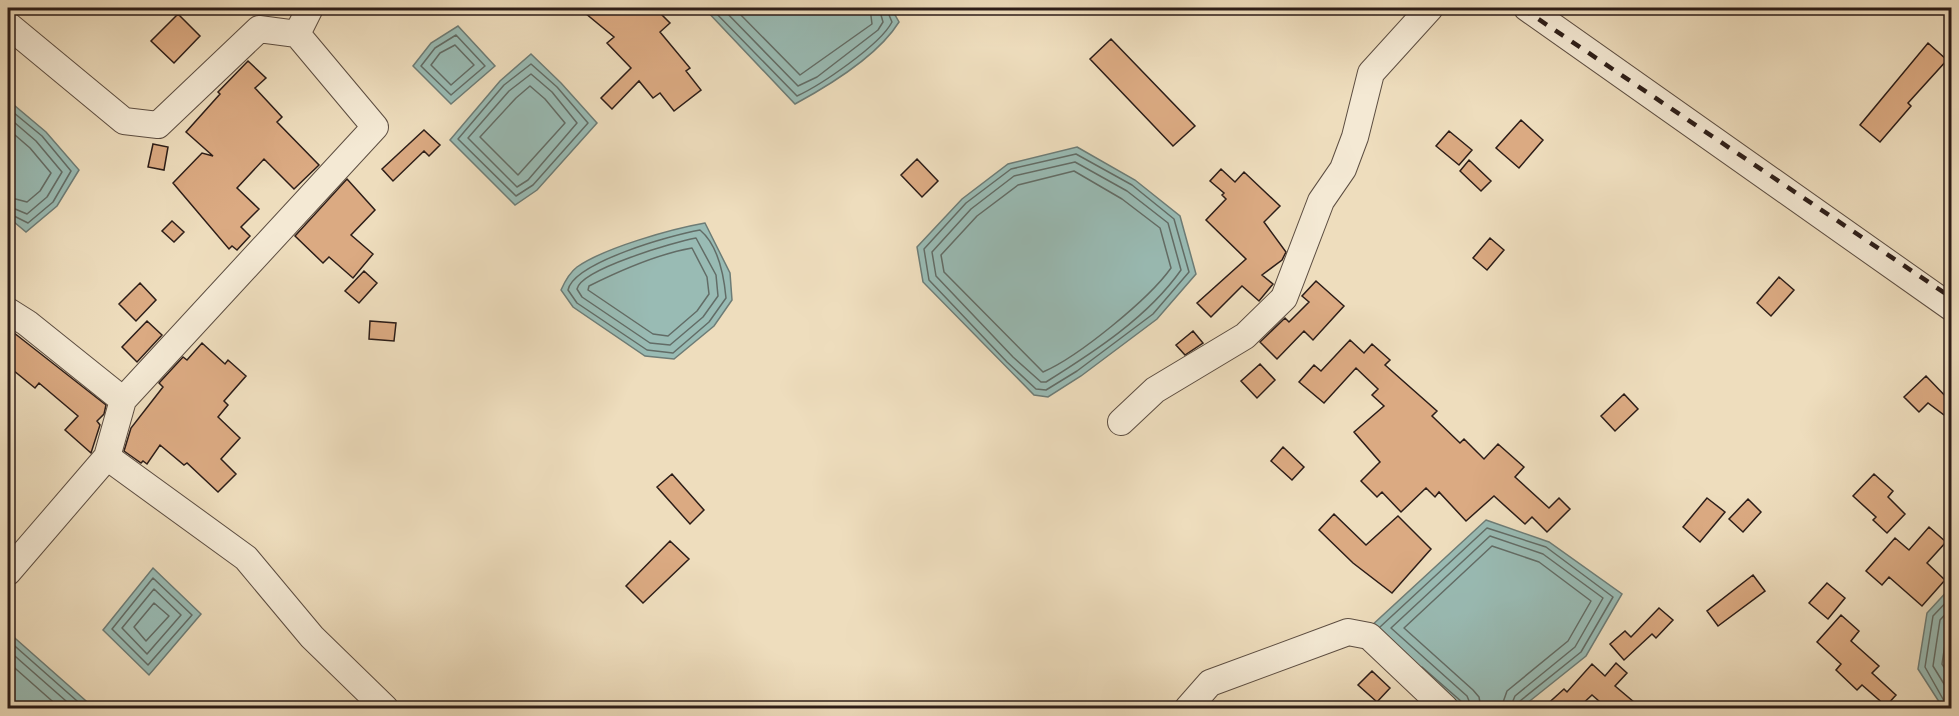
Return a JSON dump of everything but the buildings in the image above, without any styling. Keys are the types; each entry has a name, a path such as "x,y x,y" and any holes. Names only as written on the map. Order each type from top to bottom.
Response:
{"street":[{"path":"297,34 310,8"},
{"path":"1121,422 1155,390 1245,336 1284,298 1321,201 1343,169 1355,137 1371,74 1430,8"},
{"path":"1527,8 1952,308"},
{"path":"8,24 124,121 159,125 259,29 297,34 375,127 123,400 107,457 8,572"},
{"path":"8,311 27,323 123,400"},
{"path":"107,457 246,558 312,638 386,708"},
{"path":"1188,708 1210,682 1348,632 1369,636 1445,708"}],"water":[{"path":"704,8 891,8 899,22 890,35 866,58 838,79 795,104"},
{"path":"458,26 495,66 451,104 413,66 431,43"},
{"path":"531,54 597,123 537,190 515,205 450,140 500,81"},
{"path":"8,100 46,132 79,170 57,206 26,232 8,217"},
{"path":"1077,147 1135,180 1180,216 1196,274 1157,319 1081,376 1048,397 1034,395 923,282 917,247 962,199 1008,164"},
{"path":"705,223 730,273 732,300 714,326 674,359 645,356 573,307 561,290 574,269 604,253 657,235"},
{"path":"1486,520 1549,542 1622,594 1586,656 1521,708 1461,708 1369,628"},
{"path":"153,568 201,614 149,675 103,630"},
{"path":"1951,587 1951,708 1943,708 1918,669 1927,613"},
{"path":"8,632 94,708 8,708"}],"railway":[{"path":"1522,8 1952,298"}]}
